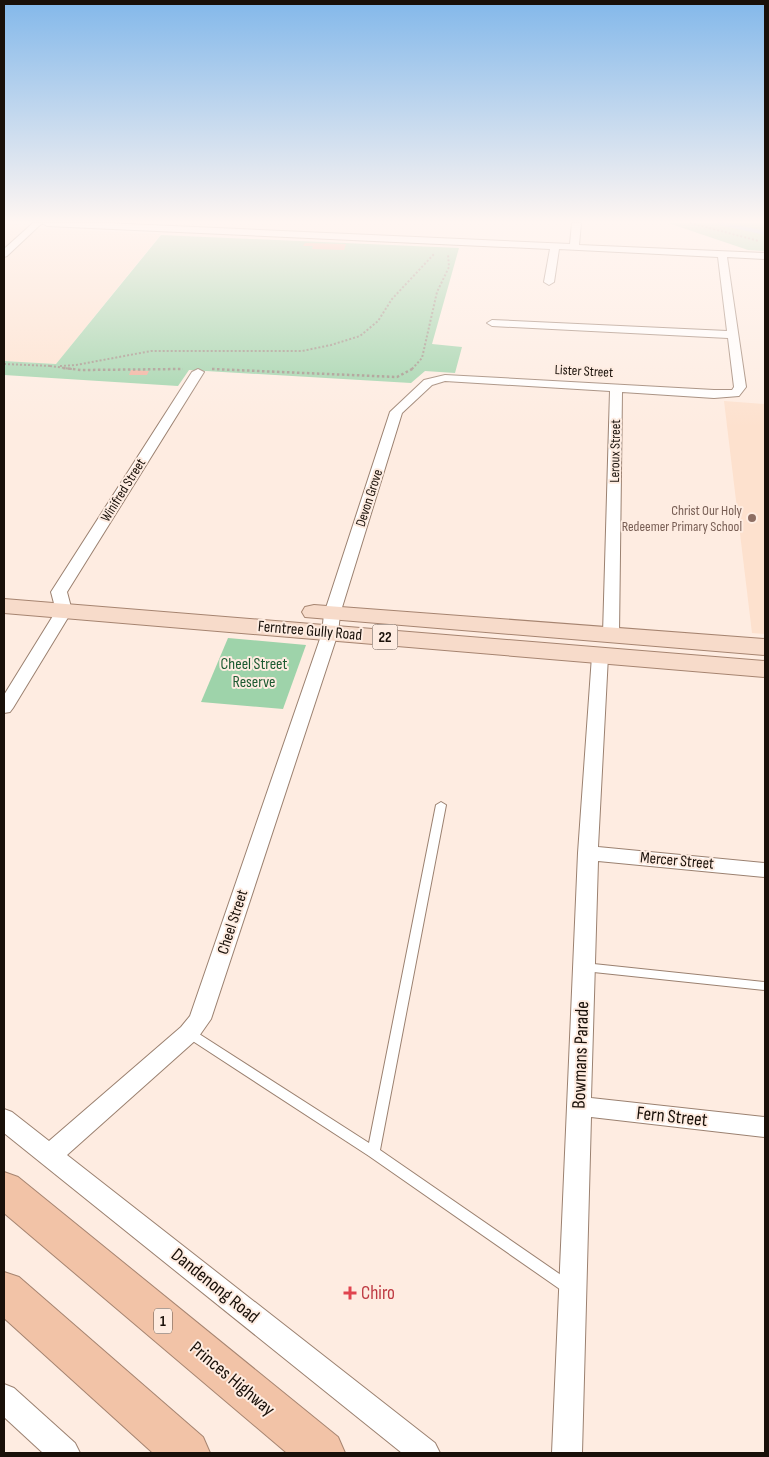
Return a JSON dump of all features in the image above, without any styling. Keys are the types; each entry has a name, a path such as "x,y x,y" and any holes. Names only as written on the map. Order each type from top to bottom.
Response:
{"highway":[{"name":"Princes Highway","path":"4,1189 322,1453"},
{"path":"4,1291 187,1453"}],"main road":[{"name":"Ferntree Gully Road","path":"4,587 62,602"},
{"name":"Ferntree Gully Road","path":"4,606 62,602 331,623 612,634 765,646"},
{"name":"Ferntree Gully Road","path":"331,623 600,656 765,669"}],"street":[{"path":"492,323 734,335 727,291"},
{"name":"Lister Street","path":"433,380 456,379 732,394 739,390 740,387 734,335"},
{"name":"Winifred Street","path":"4,708 62,602 200,370"},
{"name":"Devon Grove","path":"331,623 396,412 428,382 433,380"},
{"name":"Leroux Street","path":"612,634 616,388"},
{"name":"Cheel Street","path":"50,1155 189,1033 200,1019 331,623"},
{"name":"Bowmans Parade","path":"567,1453 588,853 600,656"},
{"name":"Mercer Street","path":"588,853 765,870"},
{"name":"Fern Street","path":"579,1106 765,1127"},
{"name":"Dandenong Road","path":"4,1119 426,1453"},
{"path":"4,1398 65,1453"}],"lane":[{"path":"373,1152 441,805"},
{"path":"584,967 765,986"},
{"path":"189,1033 373,1152 572,1290"}],"path":[{"path":"4,364 76,365 151,351 302,351 360,336 378,321 400,291"},
{"path":"50,366 81,370 200,370 397,377 418,365 422,358 437,291"}],"shaded area":[{"path":"4,291 115,291 56,364 4,361"},
{"name":"Christ Our Holy Redeemer Primary School","path":"724,401 765,404 765,634 752,633"}],"green space":[{"path":"115,291 447,291 432,344 462,347 455,373 425,371 411,383 189,370 178,386 4,375 4,361 56,364"},
{"name":"Cheel Street Reserve","path":"228,638 306,645 283,709 201,702"}],"building":[{"path":"131,370 149,371 147,375 129,375"}],"place":[{"name":"Christ Our Holy Redeemer Primary School","path":"752,518"},
{"name":"Chiro","path":"350,1293"}]}
